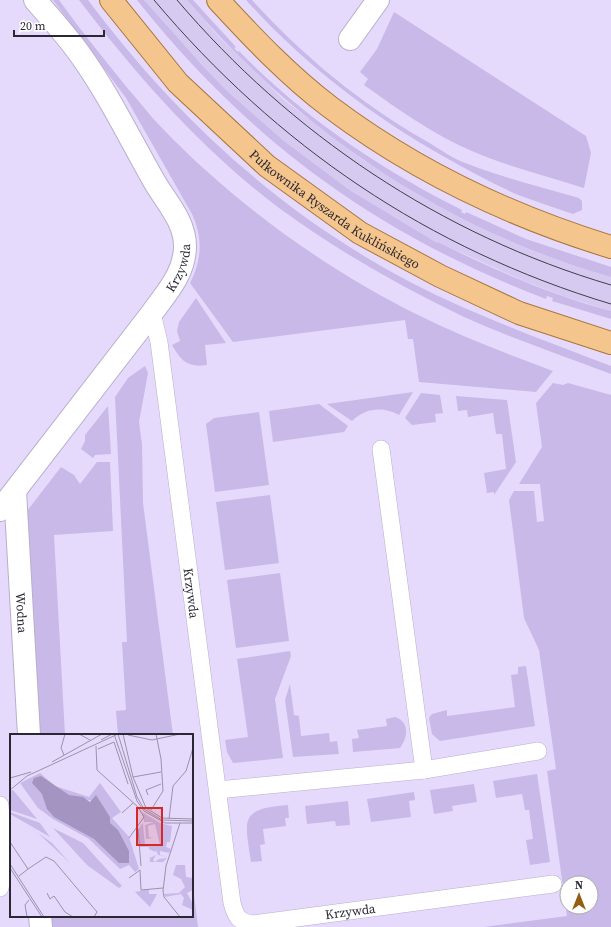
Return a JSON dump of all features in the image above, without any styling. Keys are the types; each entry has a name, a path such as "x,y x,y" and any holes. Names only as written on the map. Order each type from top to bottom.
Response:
{"main road":[{"name":"Pułkownika Ryszarda Kuklińskiego","path":"111,0 178,83 267,166 360,233 440,276 519,313 611,343"},
{"path":"218,0 289,72 330,106 392,150 454,185 510,211 557,230 611,247"}],"street":[{"name":"Krzywda","path":"35,0 84,60 177,217 185,246 180,273 152,313"},
{"path":"350,39 378,0"},
{"path":"0,510 152,313"},
{"name":"Wodna","path":"15,491 29,734"},
{"path":"40,917 41,927"}],"lane":[{"name":"Krzywda","path":"152,313 159,342 232,903 236,914 242,922 258,923 554,884"},
{"path":"381,449 424,770"},
{"path":"218,790 424,770 538,751"},
{"path":"0,805 5,864 0,888"}],"shaded area":[{"path":"53,0 59,0 84,34 153,119 218,182 281,232 348,276 416,314 450,330 553,371 536,392 419,382 413,339 408,339 405,320 233,342 190,283 197,266 200,248 198,231 192,214 126,98"},
{"path":"79,0 88,0 157,84 194,123 234,160 275,194 319,227 364,256 412,283 485,317 611,366 611,374 480,324 414,292 345,252 279,208 223,162 172,111 147,84"},
{"path":"137,0 144,0 227,91 284,141 351,191 437,243 438,242 545,290 611,311 611,319 552,301 553,298 547,296 546,299 485,274 427,245 372,213 320,178 271,140 225,97 180,51"},
{"path":"144,0 187,0 219,37 284,100 360,158 419,195 501,237 551,257 611,277 611,311 563,296 524,281 438,242 437,244 351,191 284,141 227,91 185,47"},
{"path":"187,0 193,0 236,47 234,48 289,98 316,120 372,159 462,210 461,212 465,214 466,212 526,239 611,267 611,277 549,257 490,232 433,203 378,170 326,133 277,92 231,48"},
{"path":"246,0 252,0 291,40 333,77 402,127 462,162 509,178 579,198 582,201 582,210 573,214 521,196 481,177 416,140 363,105 338,86 290,45"},
{"path":"394,12 586,136 591,153 584,188 501,162 459,145 417,122 364,85 368,79 360,72 377,49"},
{"path":"196,298 226,343 205,345 207,365 200,366 190,364 182,359 172,345 180,341 177,331 179,322"},
{"path":"145,366 148,373 139,422 142,444 143,503 173,734 118,734 116,711 126,710 122,642 127,642 115,397 128,378"},
{"path":"553,383 563,385 568,383 611,395 611,927 484,927 567,915 599,915 599,875 561,875 547,771 556,769 539,650 524,618 509,500 514,491 534,491 537,522 544,521 540,484 519,484 542,447 536,403"},
{"path":"413,392 399,415 387,410 374,410 363,413 352,421 327,404"},
{"path":"421,393 440,395 443,413 435,414 436,422 412,425 405,418"},
{"path":"456,396 507,400 516,462 494,495 494,492 487,493 484,473 506,469 502,434 496,434 493,413 468,417 467,410 458,411"},
{"path":"319,404 348,426 344,432 273,442 269,411"},
{"path":"108,406 111,454 95,455 93,458 81,449 85,441 85,435"},
{"path":"259,412 269,485 215,492 206,424 214,418"},
{"path":"97,462 110,462 113,531 54,535 65,734 39,734 27,511 61,467 74,475 80,484"},
{"path":"270,495 279,563 225,570 216,502"},
{"path":"280,573 289,641 236,648 227,580"},
{"path":"290,651 291,656 275,699 283,758 233,763 227,752 225,740 248,737 237,659"},
{"path":"526,666 535,726 440,741 432,734 429,718 432,714 447,710 447,716 515,707 511,675 518,674 518,667"},
{"path":"290,684 294,715 299,716 301,736 329,733 330,742 337,741 339,754 293,757 285,700"},
{"path":"395,717 403,722 406,730 405,739 400,748 353,752 352,739 359,738 357,730 387,726 386,719"},
{"path":"537,774 550,862 530,865 526,840 533,839 529,810 525,810 522,794 496,798 493,781"},
{"path":"474,784 477,802 452,806 453,811 434,814 430,790"},
{"path":"414,792 415,800 409,801 411,817 371,822 367,799"},
{"path":"348,801 350,825 336,826 335,821 307,824 305,806"},
{"path":"288,805 289,818 285,818 286,826 263,829 265,844 260,845 262,861 251,862 247,836 248,819 260,810"},
{"path":"193,886 198,927 51,927 49,917 193,917"}],"tram line":[{"path":"154,0 201,53 252,101 304,146 360,186 418,222 480,254 544,281 611,304"},
{"path":"177,0 221,49 269,94 320,136 373,174 429,208 488,238 548,264 611,285"}]}
